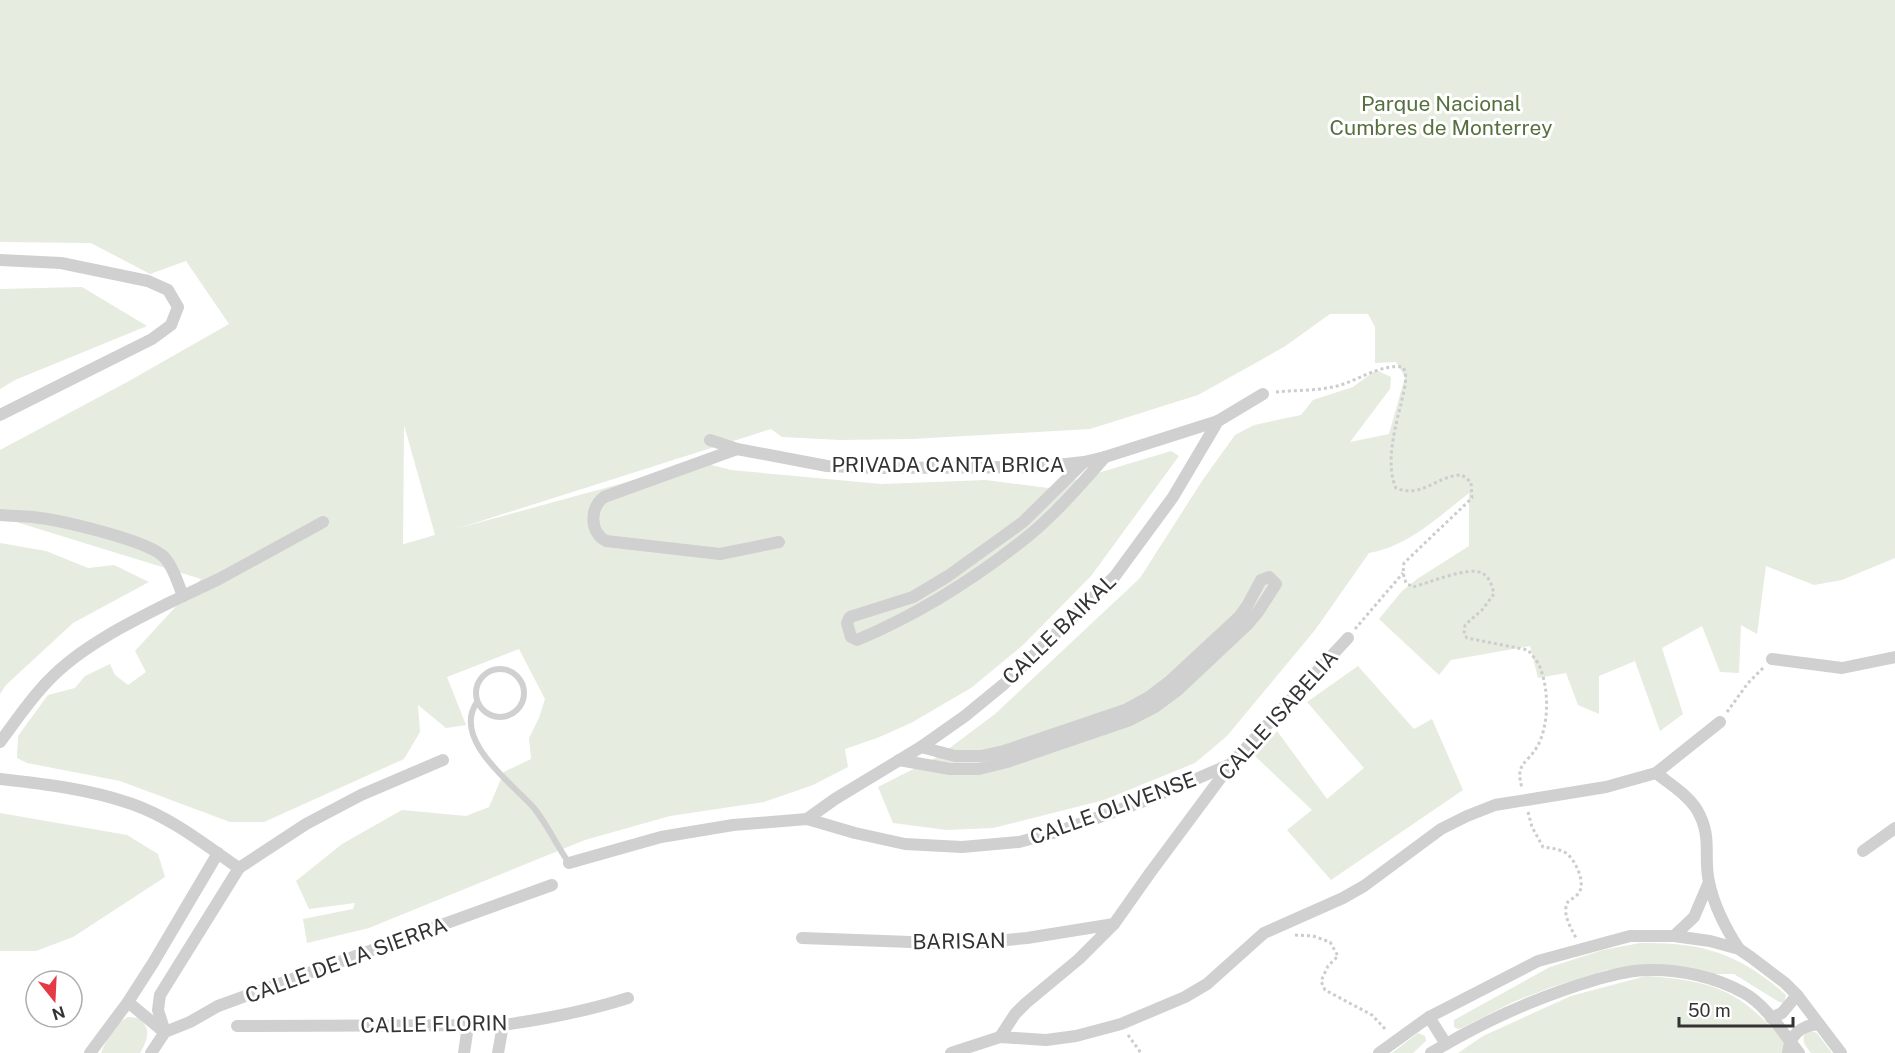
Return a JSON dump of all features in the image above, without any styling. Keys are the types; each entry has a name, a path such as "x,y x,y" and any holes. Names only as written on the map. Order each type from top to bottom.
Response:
{"street":[{"path":"0,260 61,263 148,282 168,290 178,307 171,325 152,339 0,415"},
{"name":"CALLE BAIKAL","path":"807,819 835,799 921,747 965,716 1004,684 1115,576 1173,497 1218,421 1263,394"},
{"name":"PRIVADA CANTA BRICA","path":"710,440 736,449 837,466 1008,468 1084,462 1218,421"},
{"path":"736,449 603,497 596,503 593,510 599,538 606,541 720,554 779,542"},
{"path":"1084,462 1023,522 948,576 913,597 850,617 847,623 851,637 857,640 888,627 956,588 993,562 1056,511 1106,457"},
{"path":"0,515 63,522 148,547 164,557 183,596"},
{"path":"0,742 30,701 58,672 81,654 110,635 323,522"},
{"path":"899,760 950,769 979,769 1007,762 1130,720 1155,707 1178,690 1247,625 1276,584 1269,577 1265,577 1239,617 1170,681 1149,697 1125,710 1004,751 981,756 955,756 921,747"},
{"name":"CALLE ISABELIA","path":"1000,1037 1015,1014 1026,1003 1079,959 1114,924 1231,764 1348,638"},
{"path":"1772,659 1842,668 1895,657"},
{"path":"951,1053 1000,1037 1061,1039 1121,1024 1185,997 1207,984 1264,933 1343,898 1364,886 1441,829 1496,805 1606,787 1656,773 1720,722"},
{"path":"165,1032 158,1010 160,995 239,868 306,824 351,800 443,760"},
{"name":"CALLE OLIVENSE","path":"568,864 661,837 734,825 807,819 905,844 962,847 1019,842 1057,832 1147,800 1231,764"},
{"path":"1656,773 1696,808 1707,839 1709,882 1725,927 1739,949"},
{"path":"0,779 74,788 133,804 180,827 239,868"},
{"path":"1863,851 1895,828"},
{"path":"90,1053 128,1002 153,963 218,853"},
{"path":"1674,936 1694,917 1709,882"},
{"name":"CALLE DE LA SIERRA","path":"165,1032 190,1022 218,1006 552,885"},
{"name":"BARISAN","path":"802,938 965,944 1027,938 1114,924"},
{"path":"1379,1053 1429,1017 1538,961 1630,936 1674,936 1710,941 1739,949 1785,983 1797,995 1841,1053"},
{"path":"153,963 172,975"},
{"path":"1431,1053 1545,996 1621,972 1647,970 1678,972 1713,979 1745,993 1761,1005 1789,1047 1799,1053"},
{"path":"1771,1018 1782,1013 1797,995"},
{"name":"CALLE FLORIN","path":"237,1026 503,1025 544,1020 594,1009 628,998"},
{"path":"128,1002 165,1032"},
{"path":"1429,1017 1446,1044"},
{"path":"1789,1047 1804,1026 1818,1023"},
{"path":"498,1053 503,1025"},
{"path":"464,1053 468,1026"},
{"path":"151,1053 165,1032"}],"lane":[{"path":"477,702 487,714 509,715 520,706 523,699 522,684 512,673 505,670 490,671 479,680 476,688 477,702 473,709 471,723 477,745 494,769 535,810 568,864"}],"path":[{"path":"1263,394 1335,387 1362,378 1381,368 1403,367 1405,390 1393,451 1392,479 1395,488 1407,493 1430,486 1450,475 1462,475 1471,482 1472,498 1404,563 1403,573 1406,583 1413,587 1459,573 1472,571 1482,573 1491,583 1494,594 1482,610 1465,625 1464,634 1467,638 1528,650 1540,667 1546,691 1545,723 1537,747 1519,772 1532,827 1543,846 1563,850 1572,857 1579,874 1582,887 1578,894 1567,903 1565,909 1580,948"},
{"path":"1348,638 1403,573"},
{"path":"1720,722 1748,683 1772,659"},
{"path":"1290,935 1313,936 1330,942 1338,956 1328,966 1321,981 1325,990 1372,1015 1396,1041"},
{"path":"1121,1024 1141,1053"}],"green space":[{"name":"Parque Nacional Cumbres de Monterrey","path":"0,0 1895,0 1895,558 1842,580 1814,585 1766,566 1757,634 1741,625 1739,673 1720,672 1702,626 1662,648 1683,714 1660,731 1635,661 1599,676 1599,714 1578,705 1566,673 1538,678 1530,646 1451,660 1439,675 1379,619 1402,591 1469,546 1469,493 1410,537 1369,553 1315,630 1227,736 1195,763 1104,800 993,828 947,830 893,823 878,787 939,756 995,714 1140,578 1202,481 1235,435 1254,425 1301,415 1313,400 1353,387 1376,370 1391,377 1390,389 1350,442 1389,434 1405,377 1396,362 1375,363 1375,327 1368,314 1330,314 1284,347 1198,395 1090,429 912,439 840,440 782,437 771,429 459,528 700,462 731,470 881,484 986,480 1048,488 1171,451 1179,456 1091,576 1023,645 971,688 911,723 845,749 848,767 813,785 764,802 670,816 585,840 369,928 307,943 303,919 353,909 355,903 309,909 296,881 342,844 402,810 466,816 489,807 504,772 531,759 529,738 545,699 519,649 447,677 466,725 446,728 418,705 420,732 404,759 264,822 230,822 120,781 27,763 17,758 18,736 48,695 75,688 85,676 110,664 115,675 128,685 146,672 135,651 201,579 0,517 0,450 229,324 186,261 150,274 91,243 0,242","holes":["404,425 435,535 403,544"]},
{"path":"82,287 147,326 15,380 0,389 0,289"},
{"path":"0,543 46,551 88,568 114,565 149,582 73,623 6,685 0,694"},
{"path":"1358,666 1414,729 1432,719 1463,790 1331,880 1287,830 1312,810 1255,756 1277,731 1327,799 1364,768 1307,702"},
{"path":"0,813 127,835 158,854 165,877 73,937 36,951 0,951"},
{"path":"1640,943 1682,945 1719,953 1752,969 1769,981 1786,995 1784,1003 1734,974 1714,974 1650,965 1607,970 1552,987 1513,1002 1462,1028 1454,1027 1454,1020 1550,967 1603,950"},
{"path":"1646,976 1695,982 1714,987 1730,995 1746,1004 1761,1017 1794,1053 1458,1053 1483,1036 1571,996"},
{"path":"128,1017 138,1018 147,1030 147,1038 140,1053 101,1053 108,1037"},
{"path":"1810,1031 1817,1033 1832,1053 1811,1053 1804,1039 1805,1033"},
{"path":"1418,1033 1425,1036 1426,1041 1413,1053 1392,1053"}]}
